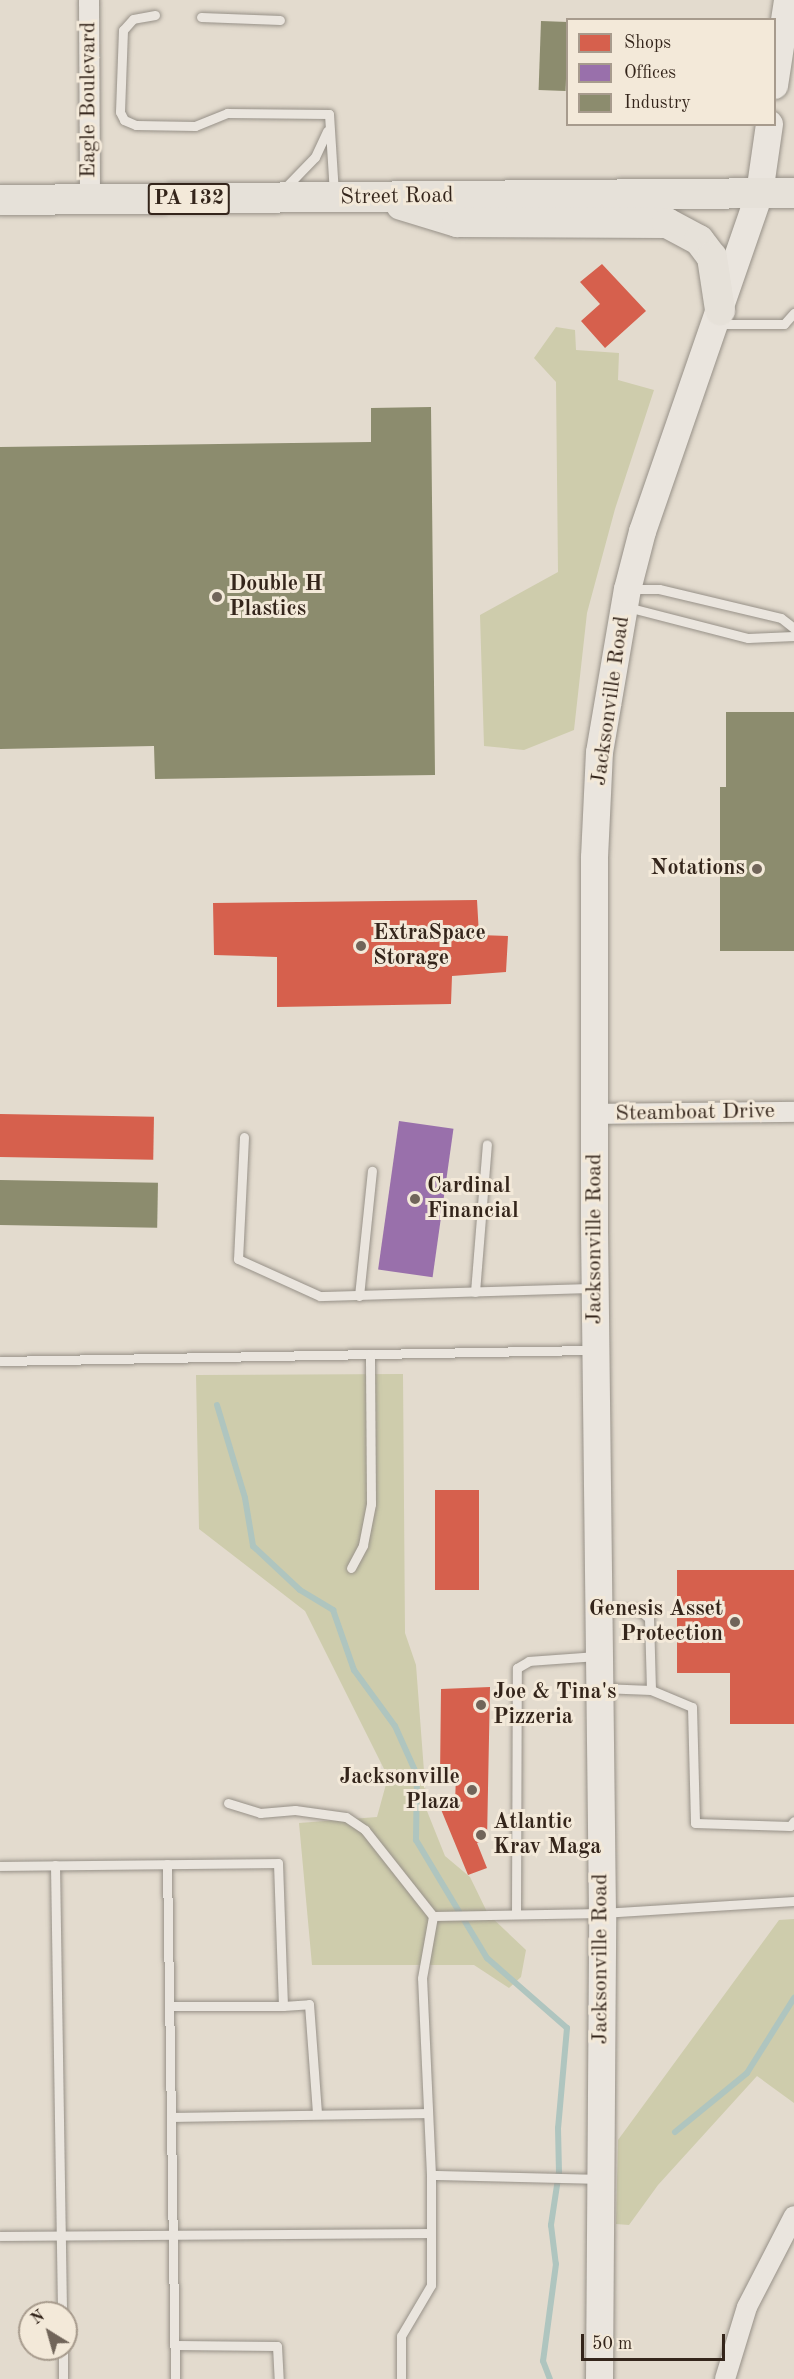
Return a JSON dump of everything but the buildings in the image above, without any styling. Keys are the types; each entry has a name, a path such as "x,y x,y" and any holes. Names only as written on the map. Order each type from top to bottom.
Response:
{"main road":[{"path":"776,72 787,0"},
{"name":"Jacksonville Road","path":"599,2379 598,2179 602,1913 598,1656 594,858 599,752 626,598 651,498 759,193 769,126"},
{"name":"Street Road","path":"0,200 794,193"},
{"path":"378,198 457,222 667,224 699,240 712,257 717,317"}],"street":[{"name":"Eagle Boulevard","path":"89,0 90,199"},
{"name":"Steamboat Drive","path":"595,1114 794,1112"},
{"path":"725,2379 747,2307 794,2216"}],"lane":[{"path":"155,15 133,19 123,30 120,112 124,120 136,125 195,126 227,113 329,114 334,198"},
{"path":"201,17 280,20"},
{"path":"274,198 315,157 329,126"},
{"path":"717,317 789,324 794,313"},
{"path":"626,598 659,589 781,618 794,628"},
{"path":"626,598 748,638 794,636"},
{"path":"244,1137 238,1259 320,1296 596,1287"},
{"path":"474,1292 487,1144"},
{"path":"359,1296 372,1171"},
{"path":"0,1361 596,1350"},
{"path":"351,1568 369,1527 371,1504 370,1354"},
{"path":"598,1608 639,1610 649,1618 651,1690"},
{"path":"516,1914 517,1668 529,1661 598,1656"},
{"path":"599,1688 651,1690 692,1707 695,1823 790,1826 794,1821"},
{"path":"228,1803 260,1813 295,1810 346,1816 365,1830 433,1916 422,1978 431,2175 431,2285 401,2336 401,2379"},
{"path":"0,1866 278,1863 283,2006"},
{"path":"167,1864 176,2235 175,2379"},
{"path":"55,1865 62,2301"},
{"path":"433,1916 602,1913 794,1901"},
{"path":"171,2006 309,2004 317,2114"},
{"path":"174,2117 428,2113"},
{"path":"431,2175 598,2179"},
{"path":"0,2236 430,2234"},
{"path":"175,2345 277,2346 279,2379"},
{"path":"63,2361 63,2379"}],"shaded area":[{"path":"556,327 575,330 576,350 619,353 618,380 654,390 615,509 587,613 574,730 524,750 484,746 480,615 558,572 556,382 534,358"},
{"path":"403,1374 405,1633 416,1665 427,1811 445,1856 470,1877 488,1914 526,1950 521,1977 509,1988 474,1965 312,1965 299,1823 377,1817 388,1777 305,1611 199,1529 196,1375"},
{"path":"794,1919 794,2103 757,2076 658,2185 629,2225 616,2224 618,2140 779,1920"}],"waterway":[{"path":"217,1405 245,1498 253,1546 300,1590 333,1610 354,1670 395,1726 417,1775 416,1840 487,1958 567,2028 558,2128 559,2172 551,2225 556,2264 543,2361 550,2379"},
{"path":"675,2132 747,2073 794,1998"}],"place":[{"name":"Double H Plastics","path":"217,597"},
{"name":"Notations","path":"757,869"},
{"name":"ExtraSpace Storage","path":"361,946"},
{"name":"Cardinal Financial","path":"415,1199"},
{"name":"Genesis Asset Protection","path":"735,1622"},
{"name":"Joe & Tina's Pizzeria","path":"481,1705"},
{"name":"Jacksonville Plaza","path":"472,1790"},
{"name":"Atlantic Krav Maga","path":"481,1835"}]}
